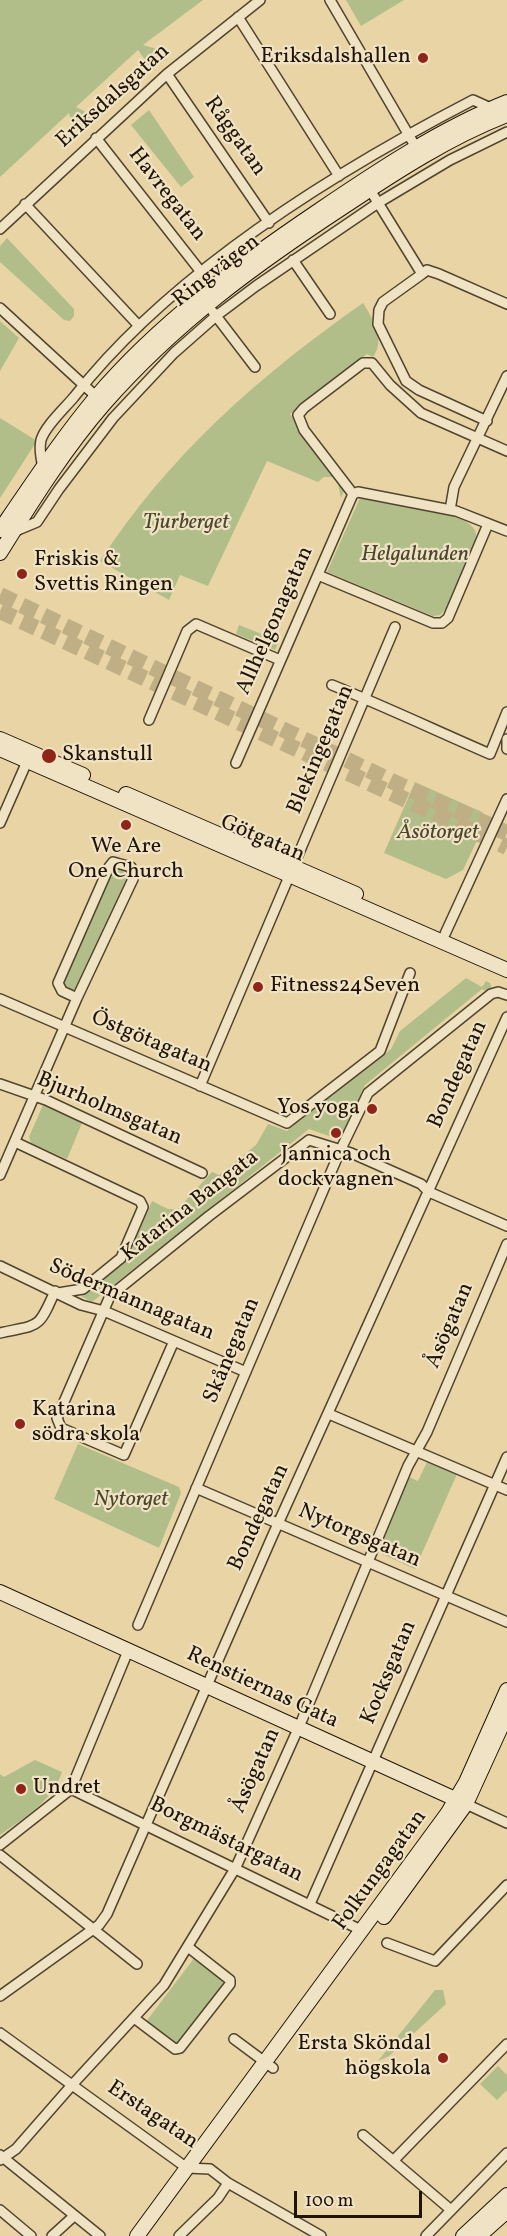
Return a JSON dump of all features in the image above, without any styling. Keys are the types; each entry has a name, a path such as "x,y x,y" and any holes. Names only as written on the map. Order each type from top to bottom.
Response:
{"street":[{"name":"Eriksdalsgatan","path":"0,230 25,204 167,74 260,0"},
{"path":"330,0 420,153"},
{"path":"238,16 339,176"},
{"name":"Råggatan","path":"167,74 269,223"},
{"name":"Ringvägen","path":"43,467 42,437 83,385 140,326 201,271 339,176 408,133 473,100 504,104"},
{"name":"Ringvägen","path":"0,553 7,531 43,467 151,340 212,286 367,185 504,104"},
{"name":"Ringvägen","path":"7,531 37,522 113,418 174,352 216,316 378,203 450,160 507,132"},
{"name":"Havregatan","path":"96,138 212,286"},
{"path":"367,185 422,274"},
{"name":"Ringvägen","path":"7,531 51,474 100,401 209,302 367,185"},
{"path":"25,204 140,326"},
{"path":"293,261 330,314"},
{"path":"487,421 419,390 406,381 378,324 379,310 383,302 427,270 507,304"},
{"path":"212,286 209,302 216,316 255,368"},
{"path":"0,308 100,401"},
{"path":"507,451 421,413 390,385 372,363 363,363 298,415 304,430 352,494 358,492 450,510 507,531"},
{"path":"450,510 454,487 507,376"},
{"name":"Allhelgonagatan","path":"236,763 352,494"},
{"path":"318,575 433,623 442,623 448,618 488,524"},
{"path":"149,720 191,626 201,625 280,660"},
{"name":"Blekingegatan","path":"200,1086 395,627"},
{"path":"332,685 490,754 507,712"},
{"name":"Götgatan","path":"0,739 29,756 292,871 507,970"},
{"path":"507,739 507,749"},
{"name":"Götgatan","path":"0,749 29,756"},
{"path":"0,823 29,756"},
{"path":"445,934 507,799"},
{"path":"0,1175 77,998 133,879 130,867 119,862 114,862 109,867 58,983 62,991 77,998"},
{"name":"Götgatan","path":"292,871 507,960"},
{"name":"Östgötagatan","path":"0,999 287,1123 380,1051 410,973"},
{"name":"Skånegatan","path":"138,1625 340,1151 368,1093 491,994 498,992 507,995"},
{"name":"Bondegatan","path":"0,1996 93,1928 107,1914 507,1017"},
{"name":"Bjurholmsgatan","path":"0,1084 34,1097 202,1173"},
{"name":"Katarina Bangata","path":"174,1341 124,1455 61,1428 57,1418 110,1296 209,1216 309,1140 340,1151"},
{"name":"Katarina Bangata","path":"15,1142 140,1201 143,1207 121,1258 83,1288 56,1292"},
{"path":"340,1151 351,1153 421,1184 429,1192 507,1226"},
{"name":"Åsögatan","path":"1,2158 18,2147 164,1984 236,1867 298,1728 366,1562 415,1451 427,1432 507,1244"},
{"name":"Södermannagatan","path":"0,1266 95,1310 104,1311 246,1372"},
{"path":"0,1334 37,1324 42,1320 56,1292"},
{"path":"329,1414 507,1490"},
{"name":"Kocksgatan","path":"310,1904 507,1457"},
{"name":"Nytorgsgatan","path":"196,1488 507,1622"},
{"name":"Renstiernas Gata","path":"0,1592 507,1823"},
{"path":"0,1845 71,1789 128,1651"},
{"name":"Folkungagatan","path":"270,2066 363,1931 461,1802 507,1690"},
{"name":"Folkungagatan","path":"137,2236 270,2066 461,1802 507,1714"},
{"name":"Borgmästargatan","path":"71,1789 236,1867 363,1931"},
{"path":"0,1855 137,1964"},
{"path":"387,1943 435,1961 507,1885"},
{"path":"134,2018 175,2049 180,2048 230,1984 230,1980 188,1947"},
{"name":"Erstagatan","path":"0,2033 192,2168 210,2169 228,2183 321,2236"},
{"path":"234,2039 270,2066"},
{"path":"394,2160 507,2044"},
{"path":"363,2135 451,2210"},
{"path":"426,2236 507,2153"},
{"path":"1,2158 100,2236"},
{"name":"Folkungagatan","path":"146,2236 192,2168"},
{"path":"179,2236 218,2198 228,2183"},
{"path":"463,2236 507,2195"},
{"path":"0,2210 31,2236"},
{"path":"479,2236 507,2211"},
{"path":"52,2236 74,2216"}],"green space":[{"path":"0,0 203,0 143,45 157,49 166,59 152,70 138,50 76,107 84,111 94,123 83,133 71,120 69,113 0,177"},
{"path":"346,0 404,0 361,26"},
{"path":"149,110 194,177 181,187 131,125"},
{"path":"7,238 74,309 74,316 70,321 64,320 0,262 0,246"},
{"name":"Tjurberget","path":"363,303 377,330 378,344 373,357 367,354 290,414 345,489 341,498 338,484 332,477 324,477 318,482 267,461 208,586 180,575 169,600 100,561 156,486 219,419 288,359"},
{"path":"0,321 19,338 0,371"},
{"path":"0,418 37,441 0,498"},
{"name":"Helgalunden","path":"360,498 425,508 460,519 472,526 476,534 473,549 447,608 440,615 433,616 327,572"},
{"path":"239,625 279,641 275,650 236,634"},
{"name":"Åsötorget","path":"415,782 482,812 486,821 463,870 446,879 384,853"},
{"path":"116,867 126,872 128,879 80,986 74,990 63,985 62,979 110,871"},
{"path":"466,978 482,987 486,981 490,983 492,989 488,992 482,989 365,1085 340,1140 309,1129 92,1302 81,1296 127,1260 152,1201 168,1209 178,1209 212,1172 219,1175 256,1145 268,1124 287,1131 391,1049 400,1031"},
{"path":"43,1105 82,1123 67,1159 31,1143 29,1137"},
{"name":"Nytorget","path":"78,1444 179,1487 181,1493 159,1548 54,1499"},
{"path":"427,1462 457,1474 415,1569 382,1554 383,1550 377,1547 407,1476 418,1481"},
{"path":"35,1760 62,1772 57,1783 37,1808 0,1835 0,1774 4,1777"},
{"path":"195,1957 225,1979 226,1985 178,2045 174,2045 145,2023"},
{"path":"435,1990 443,1990 446,2004 389,2056 378,2061"},
{"path":"498,2066 507,2075 507,2090 497,2100 480,2084"}],"tunnel":[{"path":"0,595 400,785 507,833"},
{"path":"0,611 507,847"}],"place":[{"name":"Eriksdalshallen","path":"423,58"},
{"name":"Friskis & Svettis Ringen","path":"22,574"},
{"name":"Skanstull","path":"49,756"},
{"name":"We Are One Church","path":"126,825"},
{"name":"Fitness24Seven","path":"258,987"},
{"name":"Yos yoga","path":"372,1109"},
{"name":"Jannica och dockvagnen","path":"336,1133"},
{"name":"Katarina södra skola","path":"20,1424"},
{"name":"Undret","path":"21,1789"},
{"name":"Ersta Sköndal högskola","path":"443,2058"}]}
